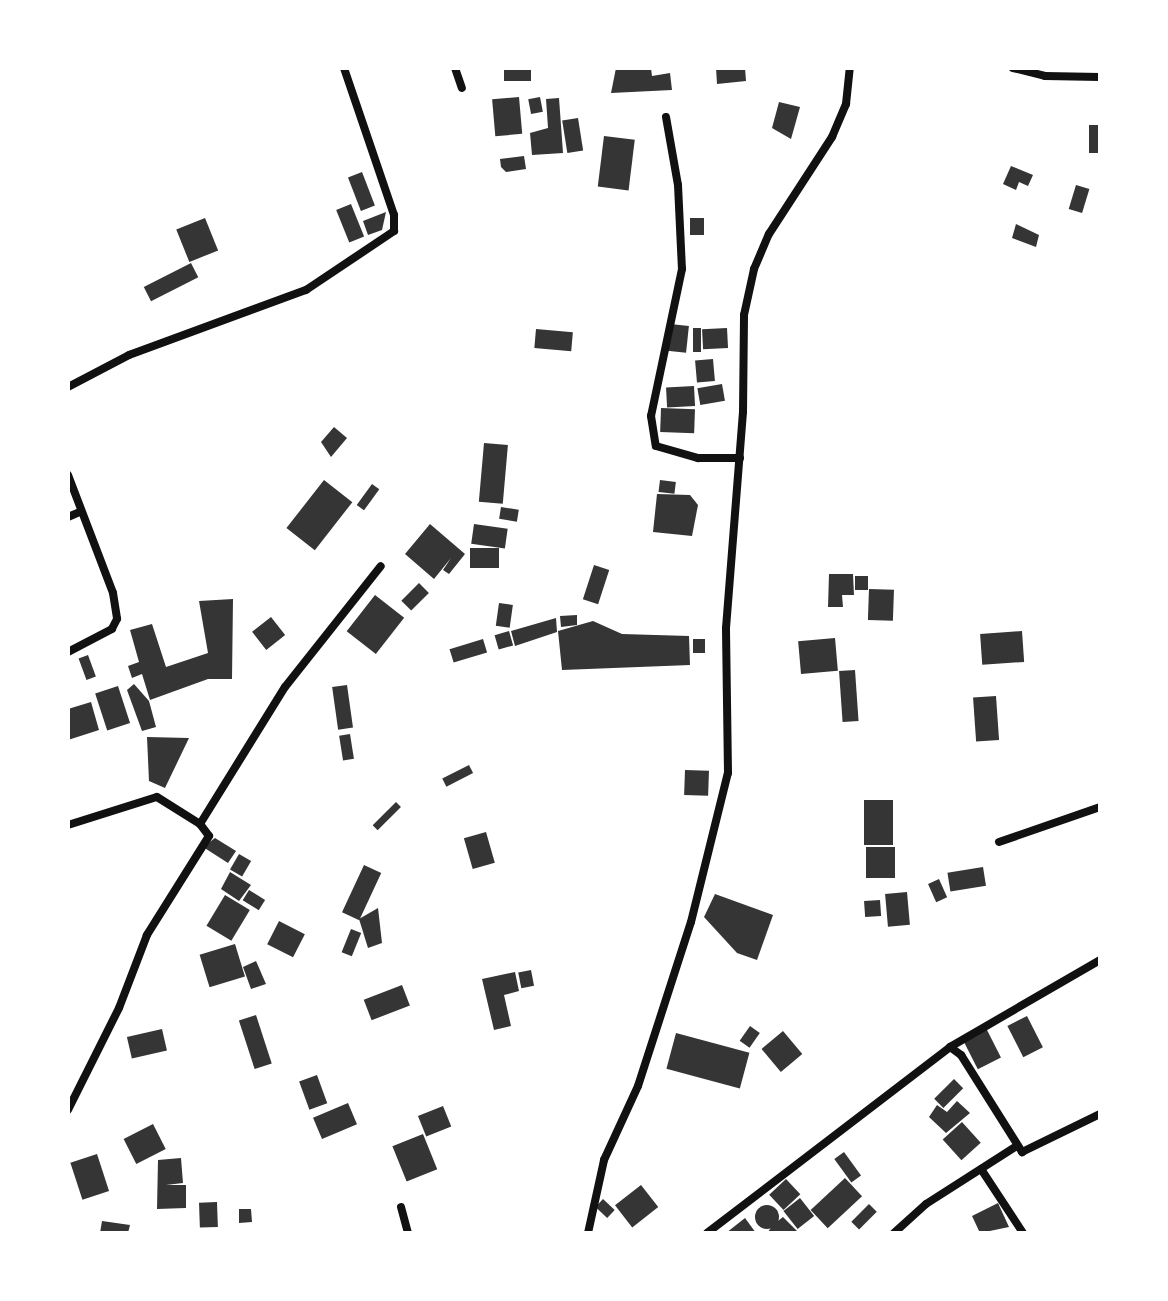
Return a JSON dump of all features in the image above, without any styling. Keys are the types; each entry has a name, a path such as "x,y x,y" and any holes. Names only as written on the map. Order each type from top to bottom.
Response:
{"street":[{"path":"68,387 129,355 306,290 394,231 394,215 344,68"},
{"path":"455,68 462,88"},
{"path":"588,1233 604,1160 653,1043 720,814 728,773 726,628 740,458 744,315 754,269 795,188 832,137 846,104 850,68"},
{"path":"1013,68 1045,76 1100,77"},
{"path":"666,117 678,185 682,269 651,416 656,446 698,458 740,458"},
{"path":"68,475 113,593 117,619 112,629 68,652"},
{"path":"68,517 80,512"},
{"path":"200,824 285,687 381,566"},
{"path":"68,825 90,821 132,801 157,797 200,824 209,836 147,935 119,1008 68,1110"},
{"path":"999,842 1100,807"},
{"path":"707,1233 950,1047 1100,960"},
{"path":"950,1047 961,1055 1015,1147 1022,1152 1100,1114"},
{"path":"894,1233 926,1204 1015,1147"},
{"path":"981,1169 1023,1233"},
{"path":"401,1207 408,1233"}],"building":[{"path":"504,68 531,68 531,81 504,81"},
{"path":"616,68 651,68 652,76 670,73 672,90 611,93"},
{"path":"716,68 745,68 746,81 717,84"},
{"path":"519,97 522,134 495,136 492,99"},
{"path":"540,97 543,112 531,114 528,99"},
{"path":"559,98 563,153 532,155 530,133 548,128 546,99"},
{"path":"779,102 800,107 791,139 772,128"},
{"path":"578,118 583,151 567,153 562,121"},
{"path":"1089,125 1100,125 1100,153 1089,153"},
{"path":"604,136 635,140 629,190 598,187"},
{"path":"524,156 526,169 506,172 501,167 500,159"},
{"path":"1011,166 1033,175 1028,186 1019,182 1016,190 1003,184"},
{"path":"362,172 375,206 361,211 348,177"},
{"path":"1076,185 1089,189 1082,213 1069,209"},
{"path":"351,204 364,236 349,242 336,210"},
{"path":"386,212 382,230 368,235 363,221"},
{"path":"205,218 218,250 189,262 176,230"},
{"path":"690,218 704,218 704,235 690,235"},
{"path":"1016,224 1039,235 1036,247 1012,238"},
{"path":"191,263 198,277 151,301 144,287"},
{"path":"670,324 689,326 686,353 667,351"},
{"path":"693,328 701,328 701,352 693,352"},
{"path":"727,328 728,348 703,349 702,329"},
{"path":"536,329 573,332 571,351 534,348"},
{"path":"713,359 715,381 697,382 695,361"},
{"path":"722,384 725,401 700,405 697,388"},
{"path":"694,386 695,406 667,407 666,387"},
{"path":"661,408 695,409 694,433 660,432"},
{"path":"334,427 347,438 331,457 321,442"},
{"path":"484,443 508,445 503,504 479,502"},
{"path":"324,480 352,502 315,550 286,528"},
{"path":"660,480 676,482 674,494 659,492"},
{"path":"372,484 379,489 364,510 357,505"},
{"path":"657,494 690,495 698,505 692,536 653,532"},
{"path":"501,507 519,510 517,522 499,519"},
{"path":"430,524 465,554 449,574 443,570 451,558 434,579 405,554"},
{"path":"474,524 508,529 505,549 471,544"},
{"path":"470,548 499,548 499,568 470,568"},
{"path":"594,565 609,570 598,604 583,599"},
{"path":"829,574 853,574 854,595 842,595 843,607 828,607"},
{"path":"855,576 868,576 868,590 855,590"},
{"path":"419,583 429,593 411,611 401,601"},
{"path":"869,589 894,590 893,621 868,620"},
{"path":"375,595 404,618 376,654 347,631"},
{"path":"233,599 232,679 208,679 150,700 142,674 132,678 128,666 139,662 130,630 152,624 166,667 208,653 199,601"},
{"path":"499,603 513,605 510,628 496,626"},
{"path":"577,615 577,625 561,627 560,616"},
{"path":"271,617 285,635 266,650 252,632"},
{"path":"556,618 557,632 515,646 511,631"},
{"path":"593,621 622,634 689,636 690,665 562,670 558,631"},
{"path":"509,631 513,645 499,650 495,635"},
{"path":"1022,631 1024,662 982,665 980,634"},
{"path":"835,638 838,671 801,674 798,641"},
{"path":"483,639 487,652 454,663 450,649"},
{"path":"693,639 705,639 705,653 693,653"},
{"path":"88,655 96,677 86,680 79,658"},
{"path":"855,670 859,721 843,722 839,671"},
{"path":"134,684 149,701 156,727 142,731 127,690"},
{"path":"347,685 353,728 338,730 332,687"},
{"path":"118,686 130,723 107,731 95,693"},
{"path":"996,696 999,740 976,741 973,698"},
{"path":"91,702 99,730 68,740 68,709"},
{"path":"350,734 354,759 343,760 339,736"},
{"path":"147,737 189,738 165,788 149,781"},
{"path":"469,765 473,773 446,787 442,779"},
{"path":"685,770 709,771 708,796 684,795"},
{"path":"864,800 893,800 893,845 864,845"},
{"path":"396,802 401,807 378,830 373,825"},
{"path":"486,832 495,863 473,869 464,838"},
{"path":"215,838 236,851 228,863 203,847"},
{"path":"866,847 895,847 895,878 866,878"},
{"path":"239,854 251,861 242,877 230,870"},
{"path":"364,865 381,873 359,920 342,912"},
{"path":"983,867 986,886 950,891 947,873"},
{"path":"230,872 251,885 239,901 221,889"},
{"path":"939,879 947,897 936,902 928,884"},
{"path":"249,890 265,900 259,910 243,900"},
{"path":"907,892 910,925 888,927 885,894"},
{"path":"715,894 773,915 757,960 737,953 704,917"},
{"path":"225,895 250,910 231,941 206,926"},
{"path":"880,900 881,916 865,917 864,901"},
{"path":"378,908 382,943 368,948 359,919"},
{"path":"279,921 305,934 293,957 267,944"},
{"path":"351,929 361,933 352,956 342,952"},
{"path":"235,944 245,977 210,987 200,955"},
{"path":"256,961 266,984 251,989 243,967"},
{"path":"531,970 534,986 521,988 518,972"},
{"path":"515,972 519,991 504,995 511,1026 494,1030 482,979"},
{"path":"402,985 410,1006 372,1020 364,1000"},
{"path":"256,1015 272,1064 255,1069 239,1021"},
{"path":"1027,1016 1043,1047 1023,1057 1007,1026"},
{"path":"750,1026 760,1033 750,1048 740,1041"},
{"path":"986,1028 1001,1057 978,1069 963,1040"},
{"path":"162,1029 167,1050 132,1059 127,1037"},
{"path":"783,1031 802,1054 781,1072 762,1049"},
{"path":"676,1033 749,1053 740,1088 666,1069"},
{"path":"317,1075 327,1103 309,1110 299,1081"},
{"path":"954,1079 963,1088 943,1108 934,1099"},
{"path":"957,1101 970,1113 946,1133 929,1117 937,1105 947,1112"},
{"path":"348,1103 357,1124 322,1139 313,1118"},
{"path":"443,1106 451,1126 426,1137 418,1116"},
{"path":"962,1122 981,1143 961,1160 943,1139"},
{"path":"153,1124 166,1149 136,1164 124,1139"},
{"path":"423,1134 437,1169 407,1182 392,1146"},
{"path":"844,1152 861,1175 851,1183 834,1159"},
{"path":"97,1154 109,1191 82,1200 70,1163"},
{"path":"181,1158 183,1183 166,1185 186,1185 186,1208 157,1209 158,1160"},
{"path":"845,1178 862,1196 828,1228 811,1210"},
{"path":"786,1179 800,1194 784,1210 769,1195"},
{"path":"641,1185 658,1207 632,1227 615,1205"},
{"path":"800,1198 814,1216 798,1229 783,1211"},
{"path":"603,1199 615,1210 607,1218 595,1207"},
{"path":"217,1202 218,1227 200,1228 199,1203"},
{"path":"998,1203 1009,1227 980,1233 972,1216"},
{"path":"869,1204 877,1212 859,1229 851,1222"},
{"path":"767,1205 778,1212 779,1217 772,1228 767,1229 756,1222 755,1217 762,1206"},
{"path":"239,1209 251,1209 252,1222 239,1223"},
{"path":"783,1217 797,1231 767,1233 774,1224"},
{"path":"745,1218 756,1233 726,1233"},
{"path":"102,1221 130,1225 128,1233 100,1233"}]}
